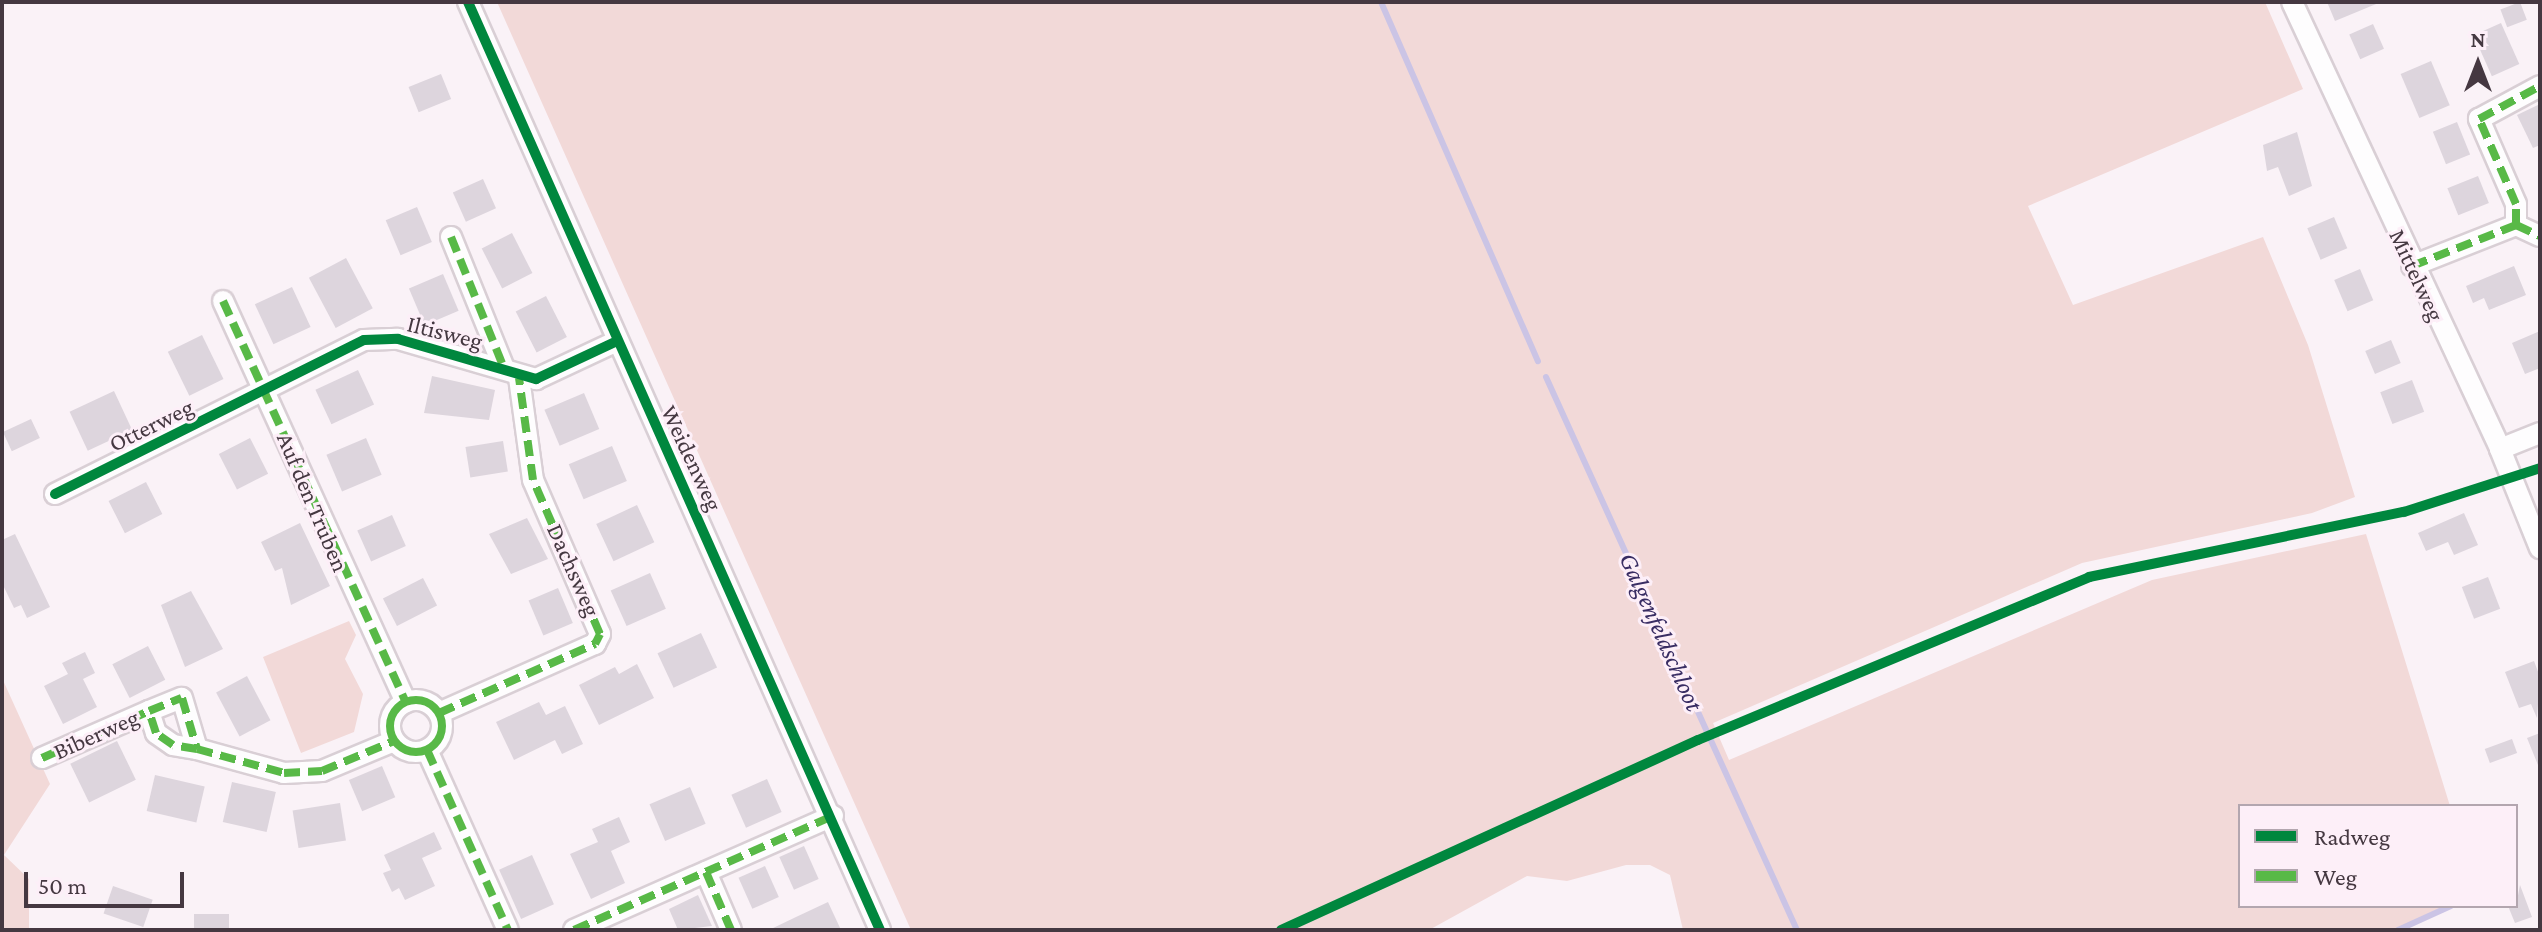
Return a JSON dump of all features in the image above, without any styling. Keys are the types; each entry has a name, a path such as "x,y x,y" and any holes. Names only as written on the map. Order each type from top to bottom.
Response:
{"street":[{"name":"Weidenweg","path":"468,2 617,341 833,816 880,930"},
{"name":"Mittelweg","path":"2292,2 2412,266 2500,449 2540,548"},
{"path":"2516,225 2516,204 2479,119 2540,86"},
{"path":"2412,266 2516,225 2540,236"},
{"name":"Iltisweg","path":"451,237 512,373"},
{"name":"Auf den Truben","path":"223,301 406,702"},
{"name":"Iltisweg","path":"265,392 364,340 398,339 536,379 617,341"},
{"name":"Dachsweg","path":"439,713 595,644 600,634 533,480 512,373"},
{"name":"Otterweg","path":"55,494 265,392"},
{"path":"2500,449 2540,433"},
{"name":"Biberweg","path":"42,758 182,698 197,749"},
{"path":"424,701 439,713 441,734 427,750 409,752 394,741 391,719 406,702 424,701"},
{"name":"Biberweg","path":"149,711 156,733 173,745 304,775 394,741"},
{"path":"427,750 508,930"},
{"path":"574,930 833,816"},
{"path":"706,872 731,930"}],"shaded area":[{"path":"497,2 2265,2 2303,89 2028,206 2073,305 2263,237 2308,345 2355,497 2312,513 2082,563 1713,723 1729,760 2152,580 2366,534 2449,804 2238,804 2238,908 2449,908 2401,930 1683,930 1670,875 1650,865 1626,865 1567,881 1527,876 1429,930 911,930"},
{"path":"349,621 356,635 345,659 363,694 354,732 301,753 263,657"},
{"path":"2,678 50,784 4,855 29,879 29,930 2,930"}],"building":[{"path":"2327,2 2381,2 2335,21"},
{"path":"2520,2 2527,20 2507,27 2500,10"},
{"path":"2501,23 2519,64 2492,76 2474,35"},
{"path":"2373,24 2384,49 2360,59 2349,35"},
{"path":"2431,61 2450,105 2419,118 2401,74"},
{"path":"441,74 451,99 419,112 409,87"},
{"path":"2540,104 2540,145 2533,148 2517,115"},
{"path":"2457,122 2470,154 2446,164 2433,132"},
{"path":"2297,132 2312,186 2289,196 2278,167 2267,171 2263,145"},
{"path":"2478,176 2489,203 2458,215 2447,188"},
{"path":"483,179 496,208 466,222 453,192"},
{"path":"417,207 432,242 401,255 386,220"},
{"path":"2334,217 2347,248 2321,260 2307,228"},
{"path":"512,233 532,273 502,289 482,248"},
{"path":"346,258 373,308 336,328 309,278"},
{"path":"2514,266 2526,295 2489,310 2484,298 2473,303 2466,286"},
{"path":"2360,269 2373,300 2348,311 2334,280"},
{"path":"443,274 459,311 425,325 409,288"},
{"path":"292,287 311,327 273,344 255,304"},
{"path":"546,296 567,337 537,352 516,311"},
{"path":"2540,331 2540,368 2525,374 2512,343"},
{"path":"202,335 223,379 189,396 168,352"},
{"path":"2391,340 2401,363 2375,374 2365,351"},
{"path":"358,370 374,404 331,424 315,390"},
{"path":"432,376 495,390 489,420 424,413"},
{"path":"2412,380 2424,412 2392,424 2380,392"},
{"path":"114,391 132,430 88,451 70,412"},
{"path":"584,393 599,429 560,446 544,410"},
{"path":"31,419 40,438 12,451 3,432"},
{"path":"250,438 268,474 237,490 219,454"},
{"path":"366,438 382,475 342,492 326,455"},
{"path":"503,441 508,472 470,478 465,447"},
{"path":"612,446 627,481 584,499 569,464"},
{"path":"146,482 162,514 125,533 109,501"},
{"path":"637,505 654,542 614,561 596,524"},
{"path":"2464,513 2478,545 2454,555 2448,542 2426,551 2418,533"},
{"path":"392,515 406,546 371,562 357,530"},
{"path":"527,518 548,559 511,574 489,534"},
{"path":"300,523 330,586 291,605 282,568 275,571 261,542"},
{"path":"15,534 50,607 27,618 21,605 14,608 2,583 2,540"},
{"path":"650,573 666,609 627,626 611,590"},
{"path":"2488,577 2500,609 2474,619 2462,587"},
{"path":"423,578 437,606 397,626 383,598"},
{"path":"558,588 573,623 543,635 529,601"},
{"path":"191,591 223,649 185,667 161,605"},
{"path":"701,633 717,667 674,688 657,653"},
{"path":"148,646 165,680 130,698 112,664"},
{"path":"85,652 95,673 83,679 97,707 63,724 44,686 68,674 62,663"},
{"path":"2534,661 2540,677 2537,718 2531,704 2519,708 2505,672"},
{"path":"637,664 654,698 599,725 579,685 615,667 619,674"},
{"path":"247,676 270,720 240,737 216,692"},
{"path":"539,702 546,715 565,706 583,744 562,754 555,740 514,760 496,722"},
{"path":"2540,733 2540,770 2527,738"},
{"path":"2512,739 2517,753 2490,763 2485,749"},
{"path":"117,741 136,780 89,802 70,764"},
{"path":"382,766 395,797 362,811 349,780"},
{"path":"155,775 205,786 196,823 147,811"},
{"path":"767,779 782,812 746,828 731,795"},
{"path":"232,782 276,792 267,832 223,822"},
{"path":"690,787 706,824 665,841 649,804"},
{"path":"340,803 346,841 299,848 293,811"},
{"path":"619,817 630,842 611,851 625,883 591,899 570,854 598,842 592,829"},
{"path":"434,832 442,849 422,858 435,886 405,900 399,888 392,892 383,873 391,870 384,855"},
{"path":"804,846 819,879 794,890 779,857"},
{"path":"532,855 554,904 521,919 499,870"},
{"path":"765,866 779,897 752,909 739,878"},
{"path":"2520,885 2532,917 2515,923 2509,908 2518,908"},
{"path":"113,886 153,900 143,927 104,913"},
{"path":"698,895 712,926 678,930 669,909"},
{"path":"828,902 841,930 769,930 796,917"},
{"path":"194,914 229,914 229,930 194,930"}],"waterway":[{"name":"Galgenfeldschloot","path":"1381,2 1538,361"},
{"name":"Galgenfeldschloot","path":"1546,377 1797,930"},
{"name":"Galgenfeldschloot","path":"2398,930 2447,908"}],"marked path":[{"path":"2516,225 2516,204 2479,119 2540,86"},
{"path":"2412,266 2516,225 2540,236"},
{"path":"451,237 504,368"},
{"path":"223,301 406,702"},
{"path":"439,713 595,644 600,634 533,480 519,378"},
{"path":"197,749 173,745 156,733 149,711 182,698 197,749 284,773 322,771 394,741"},
{"path":"416,700 435,707 442,726 435,745 416,752 397,745 390,726 397,707 416,700"},
{"path":"42,758 149,711"},
{"path":"427,750 508,930"},
{"path":"574,930 833,816"},
{"path":"706,872 731,930"}],"cycle path":[{"path":"468,2 880,930"},
{"path":"55,494 364,340 398,339 536,379 617,341"},
{"path":"1281,930 1698,740 2089,577 2404,512 2540,468"}]}
